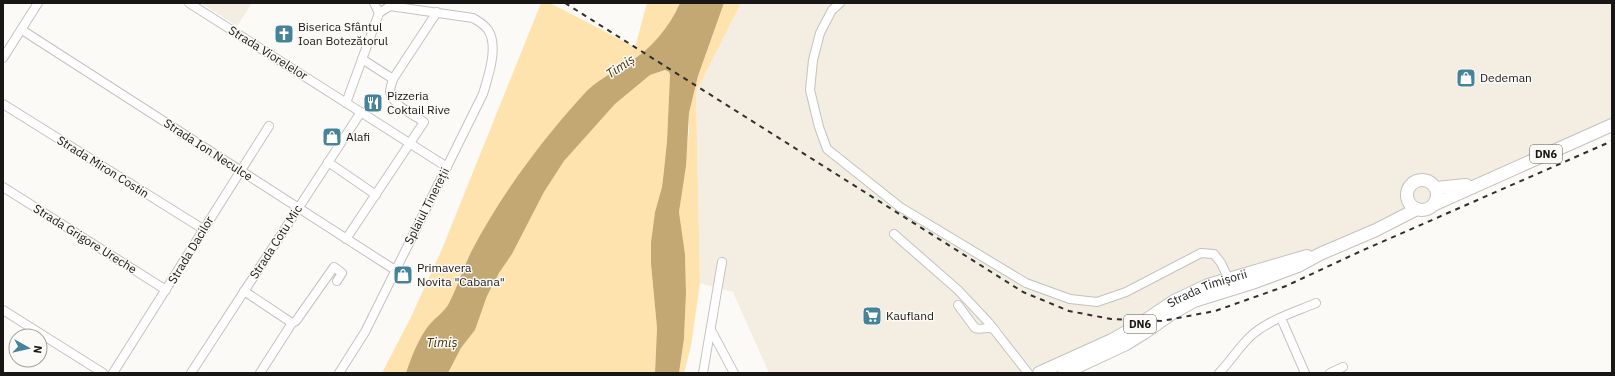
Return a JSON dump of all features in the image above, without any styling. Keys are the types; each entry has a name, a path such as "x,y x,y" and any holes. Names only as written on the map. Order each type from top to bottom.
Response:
{"main road":[{"name":"DN6","path":"1435,204 1479,183 1612,125"},
{"path":"1392,222 1407,196 1409,186 1417,180 1427,180 1436,188 1437,196 1435,204 1425,210 1417,209 1410,204 1407,196"},
{"name":"DN6","path":"1436,188 1479,183"},
{"name":"Strada Timișorii","path":"1047,371 1112,340 1192,291 1230,284 1255,282 1298,266 1320,254 1376,230 1417,209"},
{"name":"Strada Timișorii","path":"1064,373 1126,344 1171,314 1230,284"}],"street":[{"path":"3,58 38,3"},
{"name":"Strada Viorelelor","path":"189,3 447,167"},
{"path":"374,3 379,12"},
{"path":"840,3 832,10 820,33 813,60 810,90 819,127 827,149 900,207 1026,283 1070,299 1097,302 1126,292 1200,254 1214,254 1221,263 1230,284"},
{"path":"346,103 379,12 390,6 437,12 393,79 390,92 397,103 424,122 346,239"},
{"name":"Splaiul Tinereții","path":"339,373 365,332 483,94 491,64 492,47 488,31 482,23 473,18 437,12"},
{"name":"Strada Ion Neculce","path":"22,30 395,270"},
{"path":"362,58 393,79"},
{"name":"Strada Miron Costin","path":"3,104 203,229"},
{"name":"Strada Cotu Mic","path":"191,373 361,112"},
{"name":"Strada Dacilor","path":"112,373 269,126"},
{"path":"328,162 376,195"},
{"name":"Strada Grigore Ureche","path":"3,187 166,290"},
{"path":"894,234 958,290 995,330 1028,373"},
{"path":"703,373 722,262"},
{"path":"260,373 292,323 296,321 334,267 342,273 337,281"},
{"path":"244,291 292,323"},
{"path":"1219,373 1252,334 1266,325 1316,303"},
{"path":"958,305 975,328 978,330 990,327 995,330"},
{"path":"3,310 103,373"},
{"path":"1281,318 1305,373"},
{"path":"711,330 734,373"},
{"path":"707,354 719,345"},
{"path":"1330,373 1344,367"}],"shaded area":[{"path":"201,3 252,3 237,26"},
{"path":"541,3 550,3 635,47 647,3 680,3 665,29 644,52 588,90 552,131 522,170 495,210 471,252 448,305 428,326 423,334 414,350 406,373 382,373 411,317 442,249"},
{"path":"724,3 741,3 696,92 700,283 691,346 684,373 679,373 684,339 686,293 685,254 679,212 689,131 689,113 698,76"},
{"path":"741,3 1612,3 1612,131 1493,175 1400,213 1022,373 769,373 733,292 700,283 696,92"},
{"path":"665,70 669,72 670,75 667,141 662,187 655,212 651,242 651,264 657,328 655,373 448,373 461,348 475,330 487,296 499,273 512,254 544,192 564,161 615,104 650,75"}],"water":[{"name":"Timiș","path":"680,3 724,3 698,76 689,113 686,166 679,212 685,254 686,293 684,339 679,373 655,373 657,328 651,264 651,242 655,212 662,187 667,141 670,75 669,72 665,70 650,75 615,104 564,161 544,192 512,254 499,273 487,296 475,330 461,348 448,373 406,373 414,350 423,334 428,326 448,305 471,252 495,210 522,170 552,131 588,90 636,58 651,45 665,29"}],"railway":[{"path":"565,3 1023,292 1069,311 1111,319 1162,321 1215,311 1286,286 1359,252 1612,141"}],"place":[{"name":"Biserica Sfântul Ioan Botezătorul","path":"284,34"},
{"name":"Dedeman","path":"1466,78"},
{"name":"Pizzeria Coktail Rive","path":"373,103"},
{"name":"Alafi","path":"332,137"},
{"name":"Primavera Novita \"Cabana\"","path":"403,275"},
{"name":"Kaufland","path":"872,316"}]}
